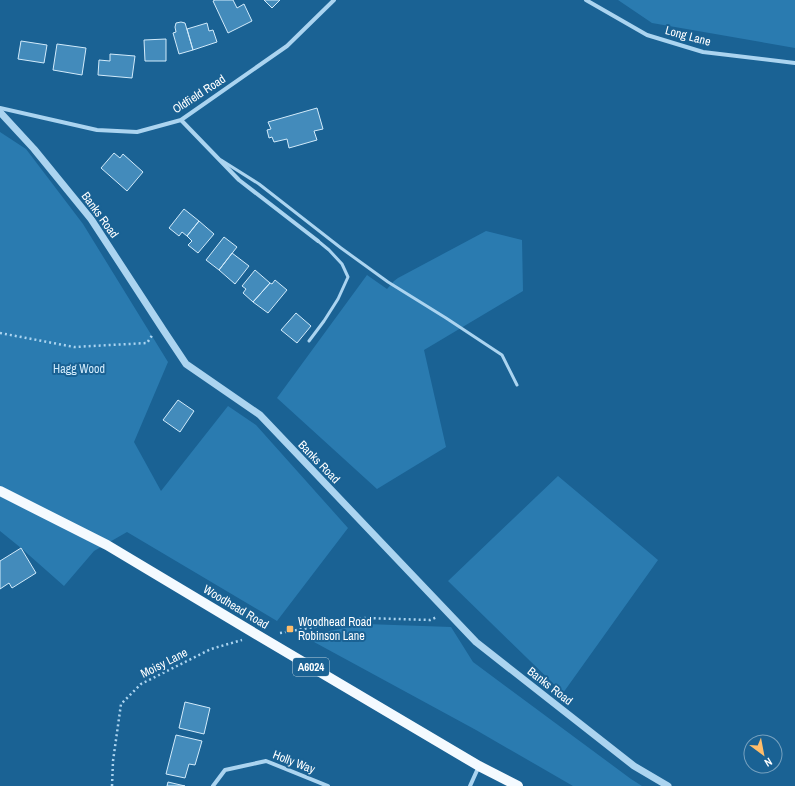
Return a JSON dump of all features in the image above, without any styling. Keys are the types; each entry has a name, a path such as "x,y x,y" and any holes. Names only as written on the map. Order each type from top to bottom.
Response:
{"main road":[{"name":"Woodhead Road","path":"0,492 107,545 479,766 518,786"}],"street":[{"name":"Oldfield Road","path":"0,108 97,130 124,132 137,132 180,120 287,46 334,0"},
{"name":"Long Lane","path":"586,0 647,35 696,50 795,63"},
{"name":"Banks Road","path":"0,112 34,148 91,219 186,364 260,416 476,642 634,766 668,786"},
{"path":"180,120 238,180 318,242"},
{"name":"Holly Way","path":"214,786 225,770 266,761 328,786"},
{"path":"470,786 479,766"}],"lane":[{"path":"214,156 259,184 341,248 388,282 502,355 518,385"},
{"path":"309,341 338,299 348,277 342,264 329,250 318,242"}],"path":[{"path":"0,333 74,347 147,343 153,333 164,331"},
{"name":"Moisy Lane","path":"112,786 113,761 121,704 141,684 211,649 257,635 365,618 430,620 447,612"}],"green space":[{"path":"618,0 795,0 795,48 652,23"},
{"name":"Hagg Wood","path":"0,132 26,149 83,224 168,362 134,442 161,491 228,406 256,425 348,528 277,621 127,532 94,551 64,586 0,531"},
{"path":"486,231 522,240 523,291 424,350 446,447 377,489 277,398 367,275 387,289 398,278"},
{"path":"558,476 658,560 563,693 448,581"},
{"path":"366,624 451,627 473,662 642,786 573,786 476,730 303,636"}],"building":[{"path":"233,0 237,8 244,4 252,21 228,33 213,1"},
{"path":"264,0 280,0 272,8"},
{"path":"176,23 185,23 193,50 179,54 173,33 176,32"},
{"path":"207,23 209,31 213,30 217,42 193,50 187,29"},
{"path":"166,39 166,61 145,61 144,40"},
{"path":"21,41 47,45 44,63 18,59"},
{"path":"57,44 86,48 82,75 53,70"},
{"path":"110,54 135,56 132,78 98,75 99,60 110,61"},
{"path":"317,108 323,129 314,131 317,140 289,148 287,139 274,142 272,137 269,138 267,130 271,129 268,122"},
{"path":"114,153 120,158 123,154 143,172 127,191 101,168"},
{"path":"184,209 199,221 187,236 182,232 179,236 169,228"},
{"path":"199,221 214,234 198,253 188,245 192,241 187,236"},
{"path":"224,237 237,247 219,270 206,260"},
{"path":"232,253 249,266 235,284 219,270"},
{"path":"255,270 270,283 253,302 243,293 246,289 242,286"},
{"path":"275,280 287,290 268,313 253,302 270,283 272,284"},
{"path":"296,313 311,326 297,343 281,330"},
{"path":"178,400 194,411 180,432 163,420"},
{"path":"21,548 36,573 12,588 9,583 0,589 0,561"},
{"path":"185,702 210,708 204,734 179,728"},
{"path":"176,735 202,741 195,765 189,764 185,778 166,774"},
{"path":"168,782 185,786 167,786"}],"place":[{"name":"Woodhead Road Robinson Lane","path":"290,629"}]}
